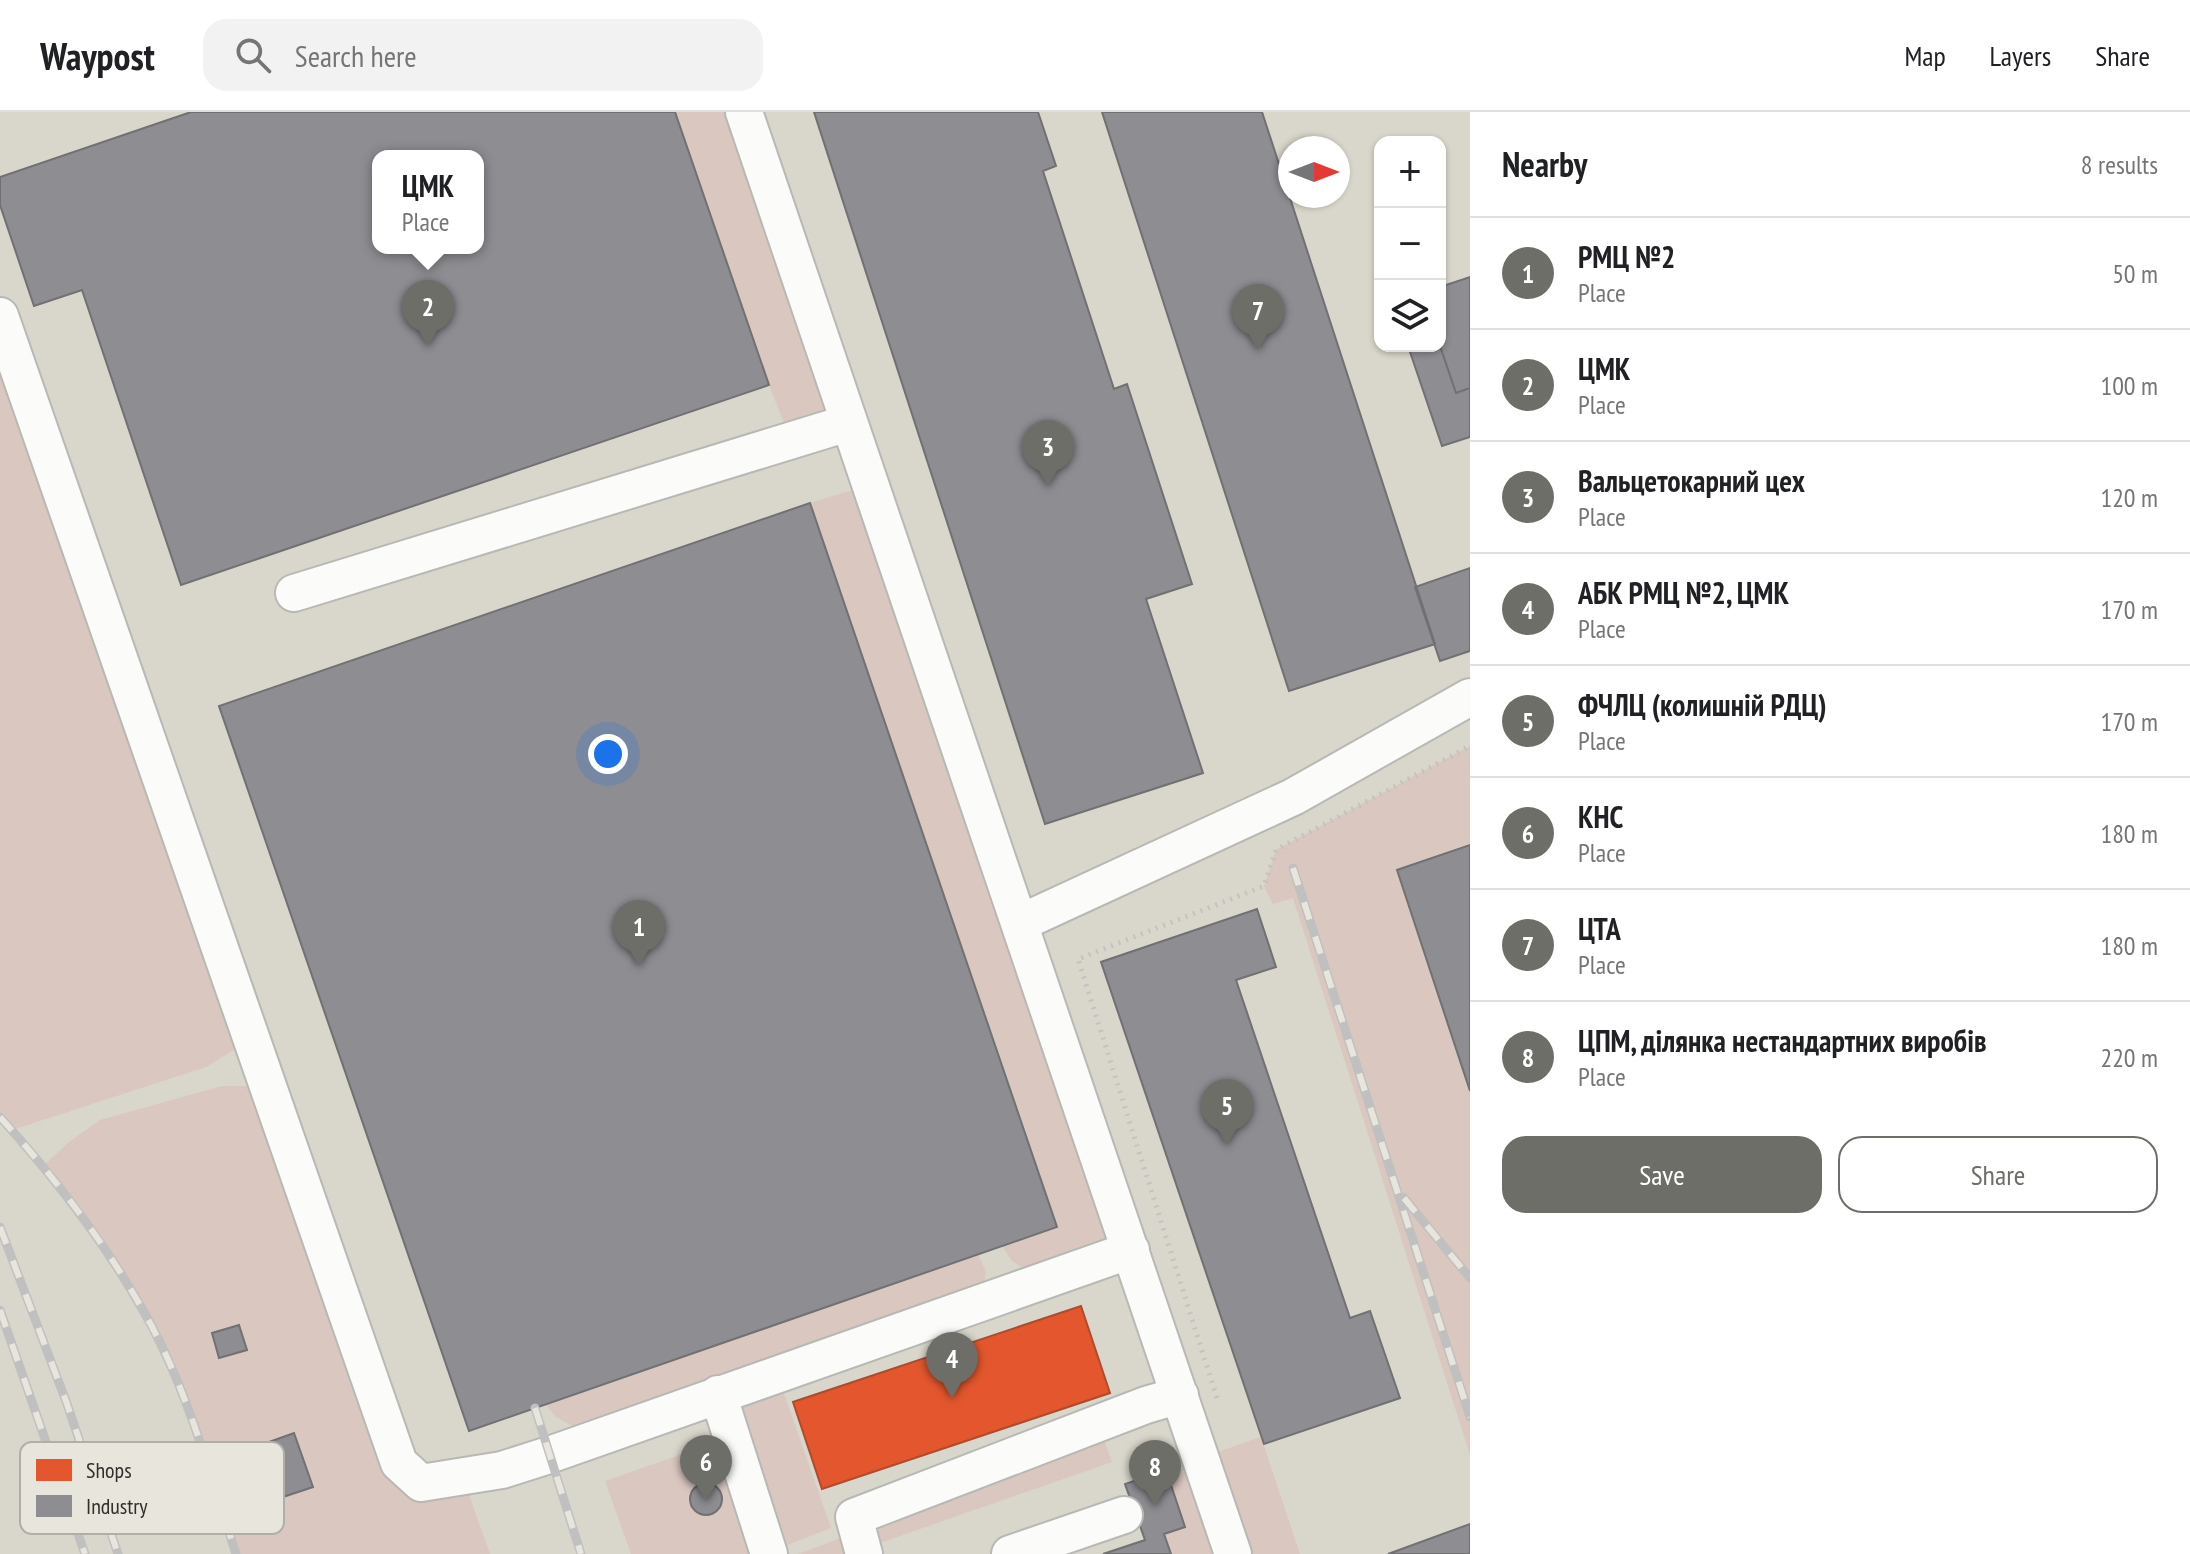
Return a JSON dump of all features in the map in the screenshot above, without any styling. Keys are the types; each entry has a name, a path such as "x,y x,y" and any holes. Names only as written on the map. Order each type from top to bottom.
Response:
{"lane":[{"path":"744,112 1233,1554"},
{"path":"0,316 399,1463 421,1483 502,1470 1131,1250"},
{"path":"294,593 848,423"},
{"path":"1020,923 1293,797 1470,697"},
{"path":"718,1394 769,1554"},
{"path":"864,1554 854,1517 1146,1405 1180,1395"},
{"path":"1010,1554 1115,1529"}],"path":[{"path":"1219,1405 1078,959 1264,886 1276,850 1470,746"}],"shaded area":[{"path":"0,112 1470,112 1470,1554 0,1554"},
{"path":"675,112 744,112 848,423 791,440 769,385"},
{"path":"0,316 247,1022 234,1050 206,1067 12,1130 0,1117"},
{"path":"863,487 1120,1243 1025,1269 1012,1261 1002,1246 1057,1226 810,503"},
{"path":"1470,746 1470,1455 1293,898 1273,904 1264,886 1276,850"},
{"path":"222,1086 256,1086 399,1463 463,1478 490,1554 236,1554 230,1534 284,1534 284,1442 199,1442 161,1346 136,1298 112,1258 44,1165 100,1120"},
{"path":"978,1254 986,1272 984,1285 576,1428 556,1417 545,1404"},
{"path":"781,1385 831,1528 774,1550 728,1403"},
{"path":"1103,1437 1112,1462 871,1546 864,1524"},
{"path":"1261,1437 1300,1554 1171,1554 1164,1534 1185,1527 1166,1470"},
{"path":"725,1439 762,1554 631,1554 605,1481"},
{"path":"852,1534 857,1554 798,1554"}],"building: Shops":[{"path":"1081,1306 1110,1393 822,1489 793,1402"}],"building: Industry":[{"path":"191,112 675,112 769,385 181,585 82,290 34,306 0,205 0,177"},
{"path":"814,112 1038,112 1056,166 1043,171 1114,389 1127,384 1192,584 1146,599 1203,773 1045,824"},
{"path":"1102,112 1262,112 1278,161 1278,208 1293,208 1435,644 1289,691"},
{"path":"1470,277 1470,388 1456,393 1442,352 1446,352 1446,285"},
{"path":"1410,352 1442,352 1456,393 1470,388 1470,437 1442,446"},
{"path":"810,503 1057,1227 469,1431 219,706"},
{"path":"1470,568 1470,651 1440,661 1415,587"},
{"path":"1470,845 1470,1091 1397,870"},
{"path":"1257,909 1276,967 1236,980 1350,1318 1370,1311 1400,1398 1264,1444 1101,962"},
{"path":"239,1325 247,1350 219,1358 212,1333"},
{"path":"294,1433 313,1487 284,1497 284,1442 269,1442"},
{"path":"1166,1470 1185,1527 1164,1534 1171,1554 1103,1554 1145,1540 1125,1484"},
{"path":"706,1483 718,1487 722,1499 718,1511 706,1515 694,1511 690,1499 694,1487"},
{"path":"1470,1524 1470,1554 1388,1554"}],"railway":[{"path":"1293,868 1470,1417"},
{"path":"0,1117 78,1211 113,1261 160,1342 200,1442"},
{"path":"1404,1198 1470,1278"},
{"path":"0,1227 80,1442"},
{"path":"0,1310 46,1442"},
{"path":"535,1408 581,1554"},
{"path":"78,1534 85,1554"},
{"path":"111,1534 118,1554"},
{"path":"230,1534 236,1554"}],"place":[{"name":"ЦМК","path":"428,346"},
{"name":"ЦТА","path":"1258,350"},
{"name":"Вальцетокарний цех","path":"1048,486"},
{"name":"РМЦ №2","path":"639,966"},
{"name":"ФЧЛЦ (колишній РДЦ)","path":"1227,1145"},
{"name":"АБК РМЦ №2, ЦМК","path":"952,1398"},
{"name":"КНС","path":"706,1501"},
{"name":"ЦПМ, ділянка нестандартних виробів","path":"1155,1506"}]}
